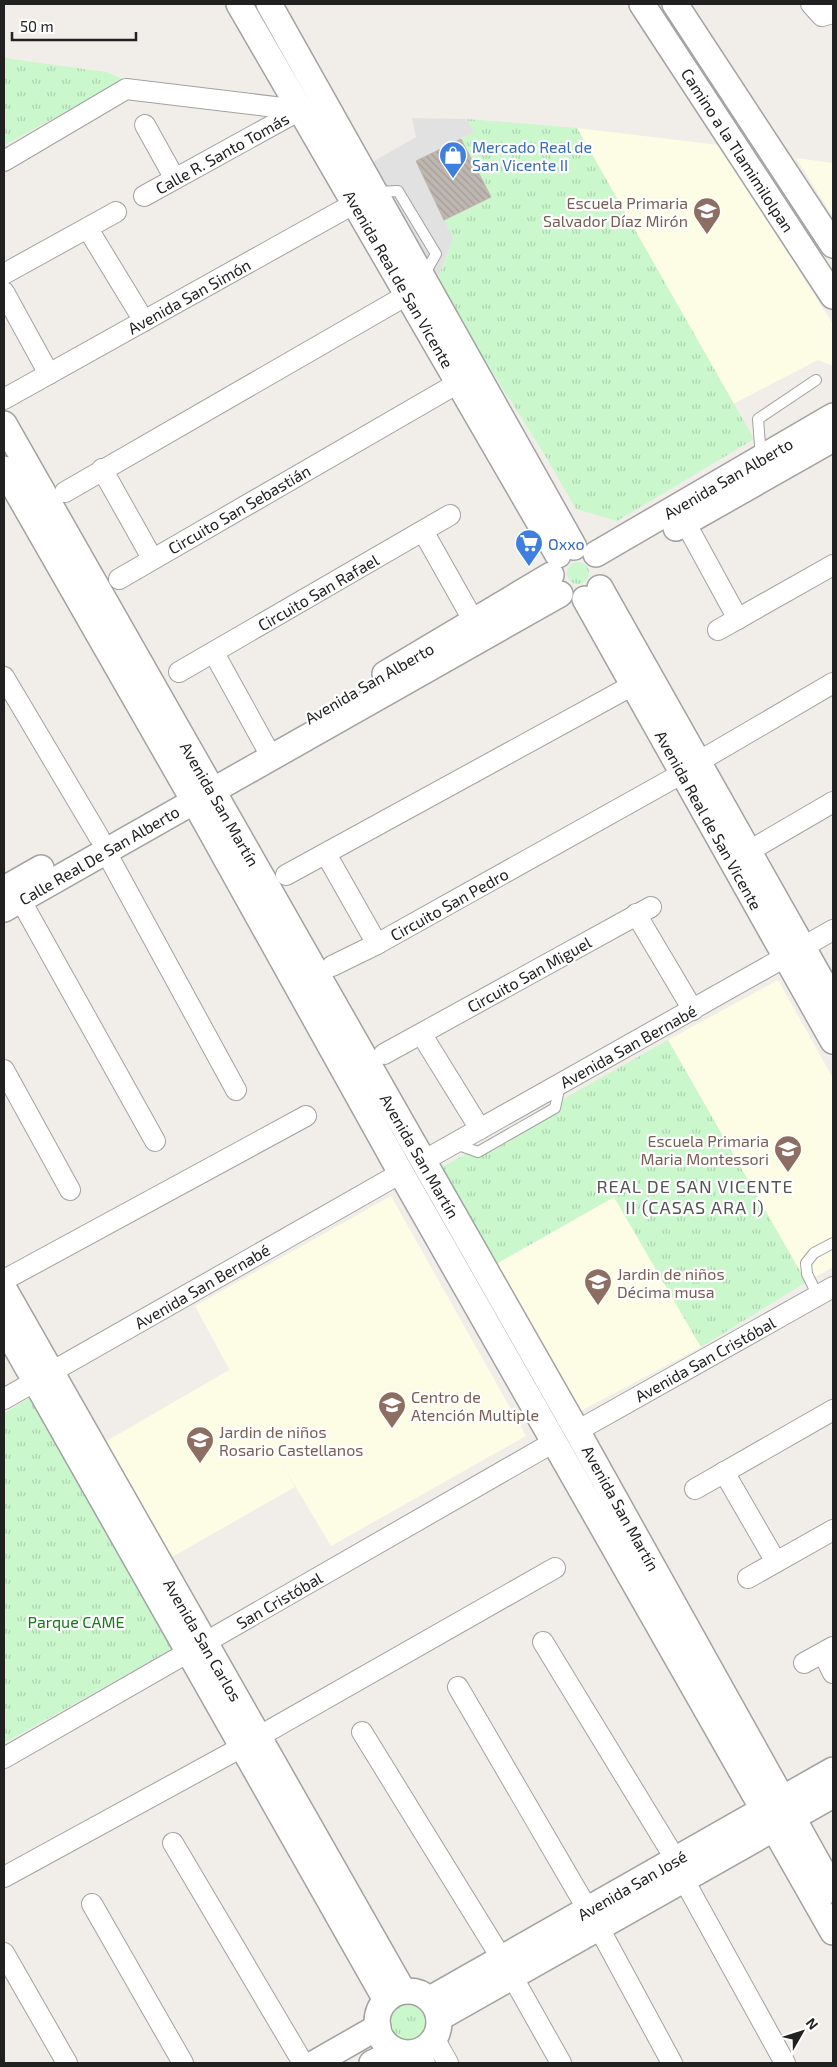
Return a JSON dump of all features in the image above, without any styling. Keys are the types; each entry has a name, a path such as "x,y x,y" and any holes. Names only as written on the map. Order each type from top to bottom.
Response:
{"street":[{"name":"Avenida Real de San Vicente","path":"239,4 300,110 365,198"},
{"name":"Avenida Real de San Vicente","path":"269,4 365,198 415,287 795,953 833,1001"},
{"name":"Camino a la Tlamimilolpan","path":"642,4 833,296"},
{"name":"Camino a la Tlamimilolpan","path":"675,4 833,245"},
{"path":"811,4 822,16 832,13"},
{"path":"4,161 126,90 300,110"},
{"name":"Calle R. Santo Tomás","path":"144,196 300,110"},
{"path":"145,125 175,179"},
{"name":"Avenida San Simón","path":"4,400 365,198"},
{"path":"4,274 116,212"},
{"path":"88,229 144,321"},
{"name":"Avenida Real de San Vicente","path":"415,287 458,383 578,573 633,685 749,851 833,1041"},
{"path":"65,492 415,287"},
{"path":"4,292 49,374"},
{"name":"Circuito San Sebastián","path":"102,469 152,558 458,383"},
{"name":"Avenida San Alberto","path":"200,790 578,573 761,458 833,416"},
{"name":"Avenida San Martín","path":"4,424 200,790 401,1173 554,1442 778,1814 833,1890"},
{"name":"Avenida San Alberto","path":"578,573 685,522 833,439"},
{"name":"Avenida San Martín","path":"4,469 423,1161 578,1430 778,1814 833,1932"},
{"name":"Circuito San Rafael","path":"179,672 450,515"},
{"path":"685,522 738,619"},
{"path":"423,531 479,630"},
{"path":"119,579 152,558"},
{"path":"718,630 833,565"},
{"path":"214,653 268,751"},
{"path":"4,677 103,845 236,1090"},
{"name":"Circuito San Pedro","path":"326,854 377,944 690,768 833,683"},
{"path":"286,875 633,685"},
{"name":"Calle Real De San Alberto","path":"8,891 103,845 200,790"},
{"path":"749,851 833,802"},
{"path":"8,891 155,1141"},
{"name":"Circuito San Miguel","path":"384,1054 644,910 693,1010"},
{"name":"Avenida San Bernabé","path":"423,1161 833,930"},
{"path":"332,966 377,944"},
{"path":"422,1034 480,1129"},
{"path":"4,1070 70,1190"},
{"path":"4,1280 306,1116"},
{"name":"Avenida San Bernabé","path":"4,1399 401,1173"},
{"name":"Avenida San Carlos","path":"4,1289 43,1377 394,1996"},
{"name":"Avenida San Cristóbal","path":"578,1430 826,1291"},
{"name":"Avenida San Carlos","path":"4,1326 43,1377"},
{"path":"695,1489 833,1410"},
{"name":"San Cristóbal","path":"4,1758 554,1442"},
{"path":"724,1472 776,1562"},
{"path":"748,1578 833,1530"},
{"path":"4,1877 250,1742 555,1568"},
{"path":"543,1642 680,1870 785,2063"},
{"path":"804,1663 828,1650 833,1673"},
{"path":"458,1687 593,1919 672,2063"},
{"path":"362,1732 507,1968 561,2063"},
{"name":"Avenida San José","path":"372,2063 424,2037 507,1968 778,1814 833,1770"},
{"name":"Avenida San José","path":"778,1814 833,1795"},
{"path":"173,1843 303,2063"},
{"path":"92,1904 183,2063"},
{"path":"4,1953 67,2063"},
{"path":"424,2037 388,2045 381,2036 377,2018 394,1996 422,1994 424,2037 448,2063"},
{"path":"315,2063 378,2027"}],"lane":[{"path":"365,198 398,191 436,254 415,287"},
{"path":"761,458 758,419 816,380"},
{"path":"454,1143 478,1152 555,1108 560,1084"},
{"path":"826,1291 807,1274 806,1263 814,1253 833,1243"}],"shaded area":[{"path":"412,118 467,119 474,132 416,161 453,238 436,283 369,164 416,137"},
{"name":"Escuela Primaria Salvador Díaz Mirón","path":"577,128 719,145 833,324 833,366 818,360 733,404"},
{"path":"796,158 833,163 833,217"},
{"name":"Escuela Primaria Maria Montessori","path":"778,980 833,1078 833,1267 806,1282 668,1040"},
{"path":"391,1196 526,1436 331,1546 279,1459 295,1487 172,1557 105,1442 229,1370 235,1380 195,1306"},
{"name":"Jardin de niños Décima musa","path":"614,1197 701,1347 579,1412 496,1264"}],"green space":[{"path":"4,58 106,72 125,80 4,145"},
{"path":"467,119 577,128 754,439 617,521 576,509 543,452 436,283 453,238 444,220 491,197 461,139 474,132"},
{"path":"578,562 586,565 589,573 586,581 578,584 570,581 567,573 570,565"},
{"path":"668,1040 806,1282 701,1347 614,1197 496,1264 439,1169"},
{"name":"Parque CAME","path":"31,1397 174,1648 4,1743 4,1413"},
{"path":"407,2000 419,2004 425,2010 429,2022 425,2034 419,2040 407,2044 395,2040 389,2034 385,2022 389,2010 395,2004"}],"building":[{"name":"Mercado Real de San Vicente II","path":"461,139 491,197 444,220 416,161"}],"place":[{"name":"Mercado Real de San Vicente II","path":"453,179"},
{"name":"Escuela Primaria Salvador Díaz Mirón","path":"707,235"},
{"name":"Oxxo","path":"529,567"},
{"name":"Escuela Primaria Maria Montessori","path":"788,1173"},
{"name":"Jardin de niños Décima musa","path":"598,1306"},
{"name":"Centro de Atención Multiple","path":"392,1429"},
{"name":"Jardin de niños Rosario Castellanos","path":"200,1464"}],"district":[{"name":"REAL DE SAN VICENTE II (CASAS ARA I)","path":"695,1196"}]}
